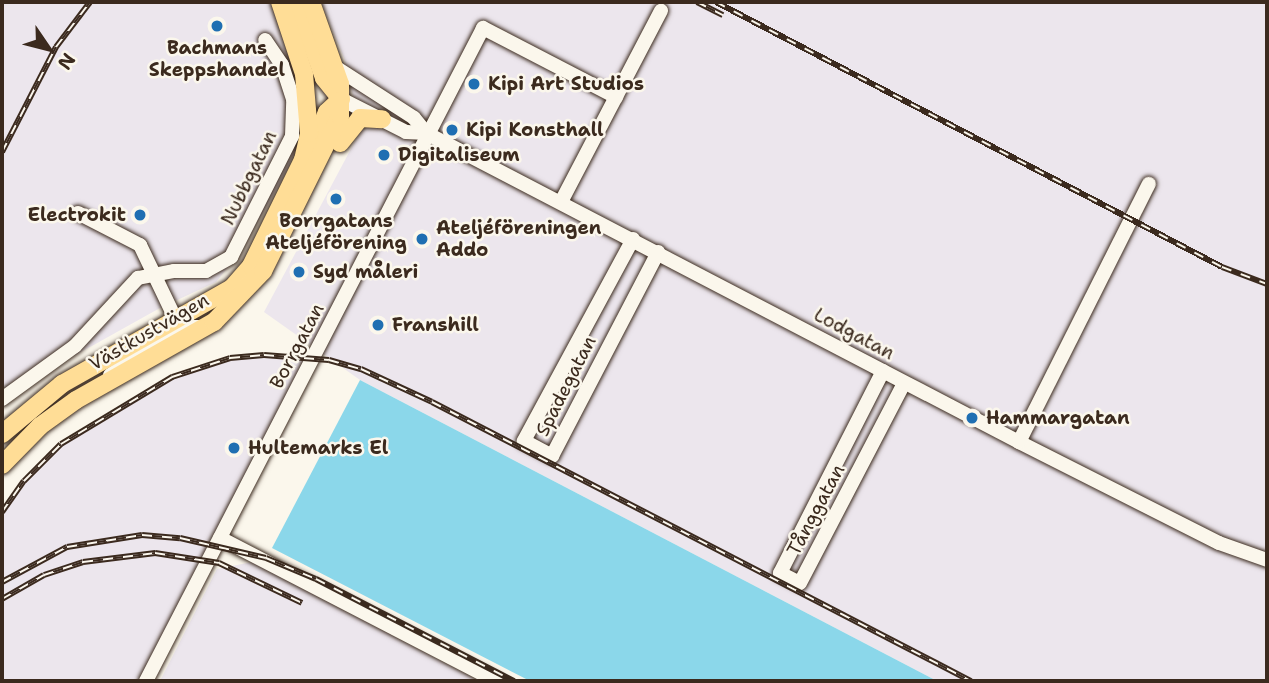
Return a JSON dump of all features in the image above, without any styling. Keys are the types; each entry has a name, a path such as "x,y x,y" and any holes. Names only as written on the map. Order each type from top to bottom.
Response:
{"main road":[{"name":"Västkustvägen","path":"280,2 304,74 310,119 303,160 283,204"},
{"path":"297,2 324,78 341,99"},
{"name":"Västkustvägen","path":"2,465 40,426 99,385 234,306 263,271 338,124 341,99 335,67 311,2"},
{"name":"Västkustvägen","path":"2,434 62,384 176,320 242,279 312,153 327,112 341,99"},
{"path":"234,306 259,286 282,254 349,126 360,118 383,119"}],"street":[{"path":"561,202 661,11"},
{"name":"Borrgatan","path":"146,681 419,156 426,133 483,29 616,97"},
{"name":"Nubbgatan","path":"156,274 206,271 231,257 285,155 293,126 293,99 282,65 265,40"},
{"name":"Lodgatan","path":"335,67 414,118 426,133"},
{"name":"Lodgatan","path":"341,99 364,97 414,118"},
{"name":"Lodgatan","path":"341,99 406,131 426,133 1019,442 1219,543 1267,560"},
{"path":"1019,442 1149,184"},
{"path":"78,213 140,245 176,320 175,330 99,385"},
{"name":"Spadegatan","path":"632,239 524,441 552,456 658,252"},
{"path":"2,399 75,346 138,278 156,274"},
{"path":"176,320 187,327 202,327"},
{"name":"Tånggatan","path":"883,371 780,573 800,583 904,383"},
{"path":"220,538 496,681"}],"shaded area":[{"path":"2,2 272,2 300,73 309,124 282,180 239,254 216,282 160,308 22,385 2,404"},
{"path":"321,2 1267,2 1267,681 937,681 360,380 264,312 361,130 344,58"},
{"path":"264,355 313,358 146,681 2,681 2,512 24,481 61,444 142,393 202,365"},
{"path":"252,562 479,681 160,681 217,569"}],"water":[{"path":"360,380 937,681 530,681 272,548"}],"railway":[{"path":"2,152 56,47 90,2"},
{"path":"697,2 723,15"},
{"path":"716,2 1222,267 1267,284"},
{"path":"2,512 24,481 61,444 172,377 230,358 264,355 329,360 361,369 432,402 971,681"},
{"path":"2,582 67,547 142,535 180,538 266,558 316,579 514,681"},
{"path":"2,599 44,575 83,562 155,553 219,563 302,603"}],"place":[{"name":"Bachmans Skeppshandel","path":"217,26"},
{"name":"Kipi Art Studios","path":"474,84"},
{"name":"Kipi Konsthall","path":"452,130"},
{"name":"Digitaliseum","path":"384,155"},
{"name":"Borrgatans Ateljéförening","path":"336,199"},
{"name":"Electrokit","path":"140,215"},
{"name":"Ateljéföreningen Addo","path":"422,239"},
{"name":"Syd måleri","path":"299,272"},
{"name":"Franshill","path":"378,325"},
{"name":"Hammargatan","path":"972,418"},
{"name":"Hultemarks El","path":"234,448"}]}
